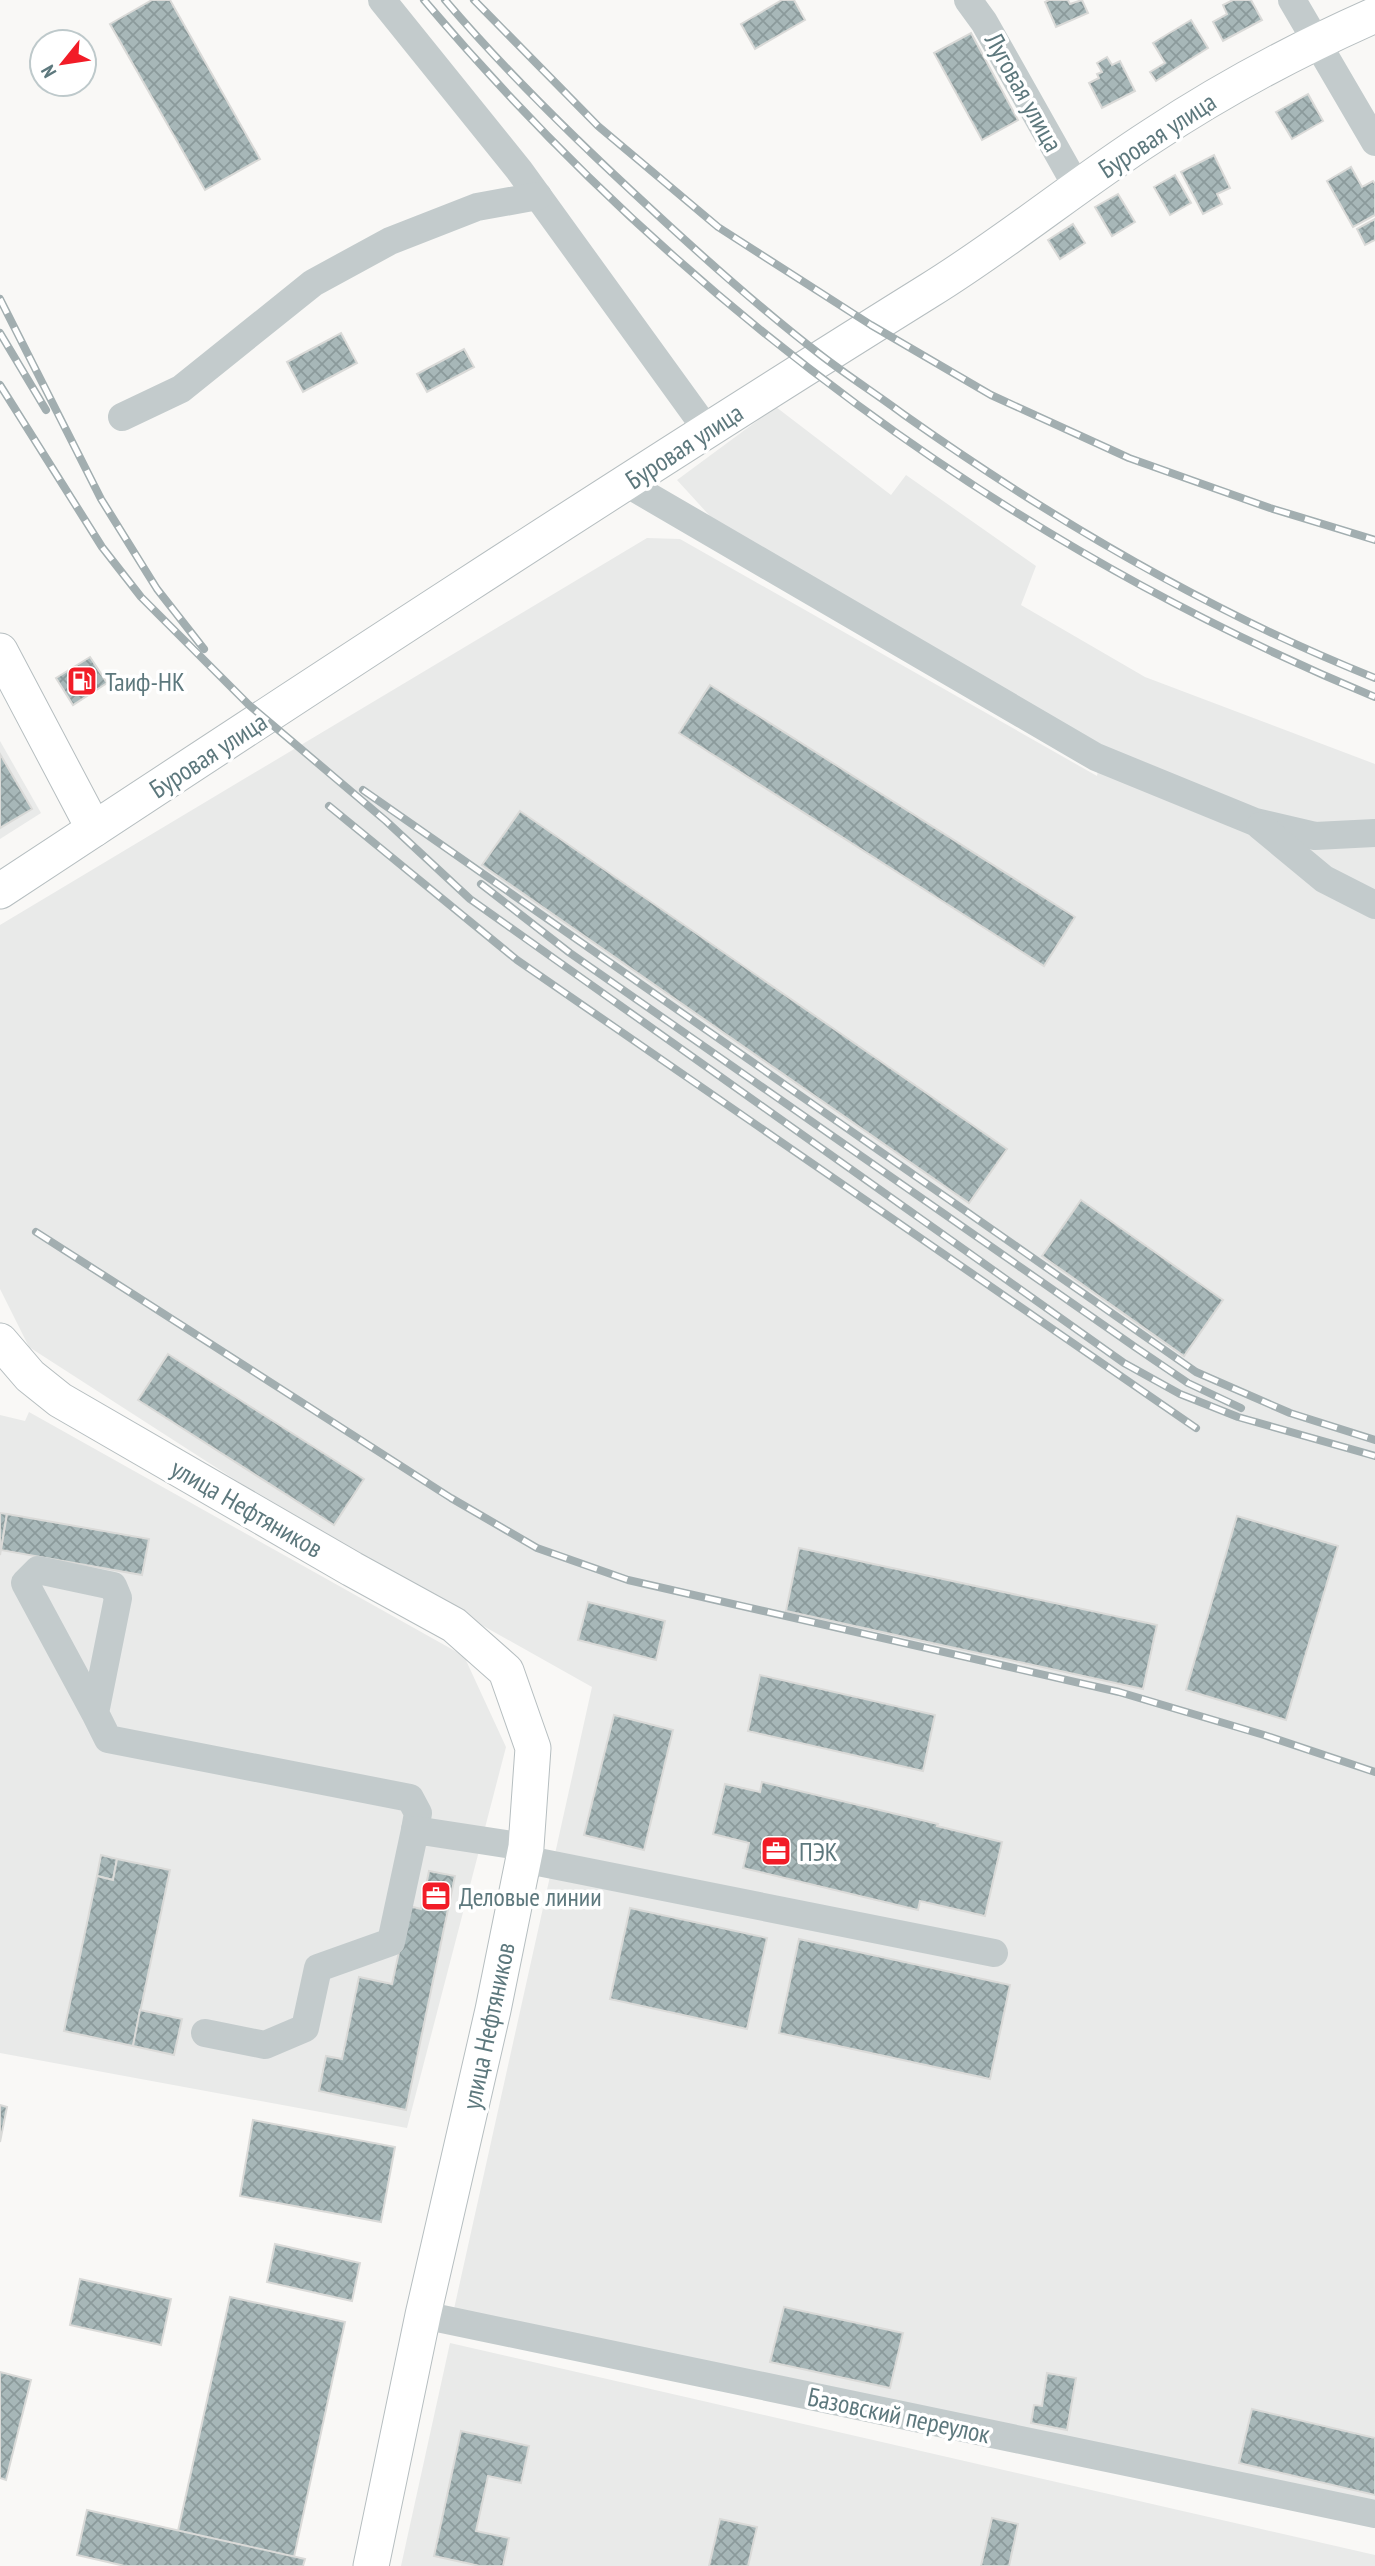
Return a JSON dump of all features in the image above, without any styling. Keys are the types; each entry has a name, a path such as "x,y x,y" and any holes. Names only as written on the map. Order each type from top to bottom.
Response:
{"main road":[{"name":"Буровая улица","path":"0,891 707,430 933,288 1153,135 1225,91 1316,41 1375,15"},
{"path":"0,652 94,829"},
{"name":"улица Нефтяников","path":"0,1341 30,1376 60,1400 454,1625 506,1671 533,1748 525,1853 493,2010 423,2315 371,2566"}],"street":[{"path":"382,0 538,196 707,430"},
{"name":"Луговая улица","path":"968,0 984,22 1077,187"},
{"path":"1292,0 1375,142"},
{"path":"122,417 181,389 313,283 390,241 477,207 538,196"},
{"path":"626,483 1096,757 1255,822 1315,836 1375,833"},
{"path":"1255,822 1324,879 1375,905"},
{"path":"95,1713 118,1598 113,1586 38,1570 25,1583 108,1739 410,1798 418,1813 391,1941 318,1968 305,2028 265,2045 205,2033"},
{"path":"415,1830 993,1954"},
{"name":"Базовский переулок","path":"423,2315 1375,2514"}],"shaded area":[{"path":"776,407 891,495 906,475 1036,566 1021,605 1145,677 1375,764 1375,2503 454,2309 592,1687 316,1532 29,1347 0,1289 0,925 647,538 680,539 1097,776 1102,745 719,526 677,480"},
{"path":"0,741 41,813 0,839"},
{"path":"29,1412 464,1656 506,1747 407,2128 0,2053 0,1415 25,1421"},
{"path":"450,2343 1375,2555 1375,2566 401,2566"}],"building":[{"path":"152,0 170,0 260,159 205,190 110,24"},
{"path":"782,0 794,0 805,20 755,49 741,24"},
{"path":"1068,0 1070,4 1082,0 1088,13 1056,27 1045,2"},
{"path":"1233,0 1251,0 1262,20 1223,41 1213,22 1227,14 1223,5"},
{"path":"1191,20 1208,48 1156,81 1150,72 1165,63 1153,43"},
{"path":"971,33 1018,120 982,140 934,53"},
{"path":"1107,57 1112,65 1120,61 1135,91 1102,108 1089,83 1099,78 1097,74 1102,72 1097,63"},
{"path":"1308,94 1323,121 1292,139 1276,112"},
{"path":"1214,155 1230,188 1217,194 1222,204 1203,214 1181,172"},
{"path":"1351,167 1362,187 1373,181 1375,184 1375,215 1353,227 1327,181"},
{"path":"1175,175 1191,203 1170,215 1154,187"},
{"path":"1118,194 1135,222 1112,236 1095,207"},
{"path":"1375,219 1375,240 1365,245 1357,229"},
{"path":"1073,224 1085,243 1060,259 1048,240"},
{"path":"341,333 357,363 303,392 287,362"},
{"path":"464,349 474,367 427,392 417,374"},
{"name":"Таиф-НК","path":"90,657 107,683 73,705 56,678"},
{"path":"710,685 1075,917 1044,966 679,733"},
{"path":"0,754 32,809 0,828"},
{"path":"520,811 1007,1149 969,1203 482,865"},
{"path":"1081,1200 1223,1300 1184,1356 1042,1256"},
{"path":"168,1354 364,1479 334,1525 138,1400"},
{"path":"0,1513 7,1514 0,1555"},
{"path":"7,1514 149,1539 142,1575 1,1550"},
{"path":"1237,1516 1338,1546 1286,1720 1186,1690"},
{"path":"799,1548 1157,1625 1143,1689 786,1611"},
{"path":"588,1602 665,1621 656,1660 578,1640"},
{"path":"760,1675 935,1715 923,1771 748,1731"},
{"path":"614,1715 673,1730 644,1850 584,1835"},
{"path":"762,1782 1002,1842 985,1916 920,1901 918,1910 743,1868 749,1843 713,1834 725,1784 760,1792"},
{"path":"101,1855 117,1859 113,1880 97,1876"},
{"path":"117,1859 170,1870 133,2046 64,2031 97,1876 113,1880"},
{"path":"429,1871 455,1876 406,2110 319,2091 326,2056 342,2059 359,1977 392,1984 409,1906 421,1909"},
{"path":"630,1908 767,1938 747,2029 610,1999"},
{"path":"799,1939 1010,1985 990,2079 779,2033"},
{"path":"140,2010 182,2019 174,2055 133,2046"},
{"path":"0,2105 7,2107 0,2142"},
{"path":"253,2120 395,2147 381,2222 240,2196"},
{"path":"275,2244 360,2263 352,2301 267,2282"},
{"path":"80,2279 171,2299 161,2345 70,2325"},
{"path":"230,2297 345,2322 294,2557 178,2531"},
{"path":"784,2307 903,2333 890,2388 770,2362"},
{"path":"0,2372 31,2380 6,2480 0,2478"},
{"path":"1047,2373 1076,2378 1067,2430 1031,2423 1034,2405 1042,2406"},
{"path":"1252,2409 1375,2438 1375,2495 1239,2463"},
{"path":"461,2431 529,2446 521,2483 488,2476 476,2531 509,2538 503,2566 480,2566 434,2556"},
{"path":"87,2510 305,2559 303,2566 125,2566 77,2555"},
{"path":"992,2518 1018,2524 1009,2566 981,2566"},
{"path":"720,2519 757,2527 748,2566 709,2566"}],"railway":[{"path":"424,0 523,110 629,215 740,313 858,405 980,490 1108,567 1240,636 1375,697"},
{"path":"445,0 519,81 623,183 734,284 832,363 1015,490 1131,560 1251,623 1375,678"},
{"path":"474,0 598,126 718,227 871,325 991,395 1129,458 1270,508 1375,540"},
{"path":"0,299 101,499 157,589 204,649"},
{"path":"0,333 46,410"},
{"path":"0,385 102,547 141,597 249,705 386,821 470,899 1124,1363 1180,1394 1238,1417 1375,1456"},
{"path":"363,790 1196,1372 1290,1413 1375,1440"},
{"path":"329,806 517,960 1196,1428"},
{"path":"481,884 570,953 1135,1347 1188,1383 1241,1408"},
{"path":"36,1232 451,1498 537,1548 628,1580 1119,1692 1264,1735 1375,1772"}],"place":[{"name":"Таиф-НК","path":"82,681"},
{"name":"ПЭК","path":"776,1851"},
{"name":"Деловые линии","path":"436,1896"}]}
